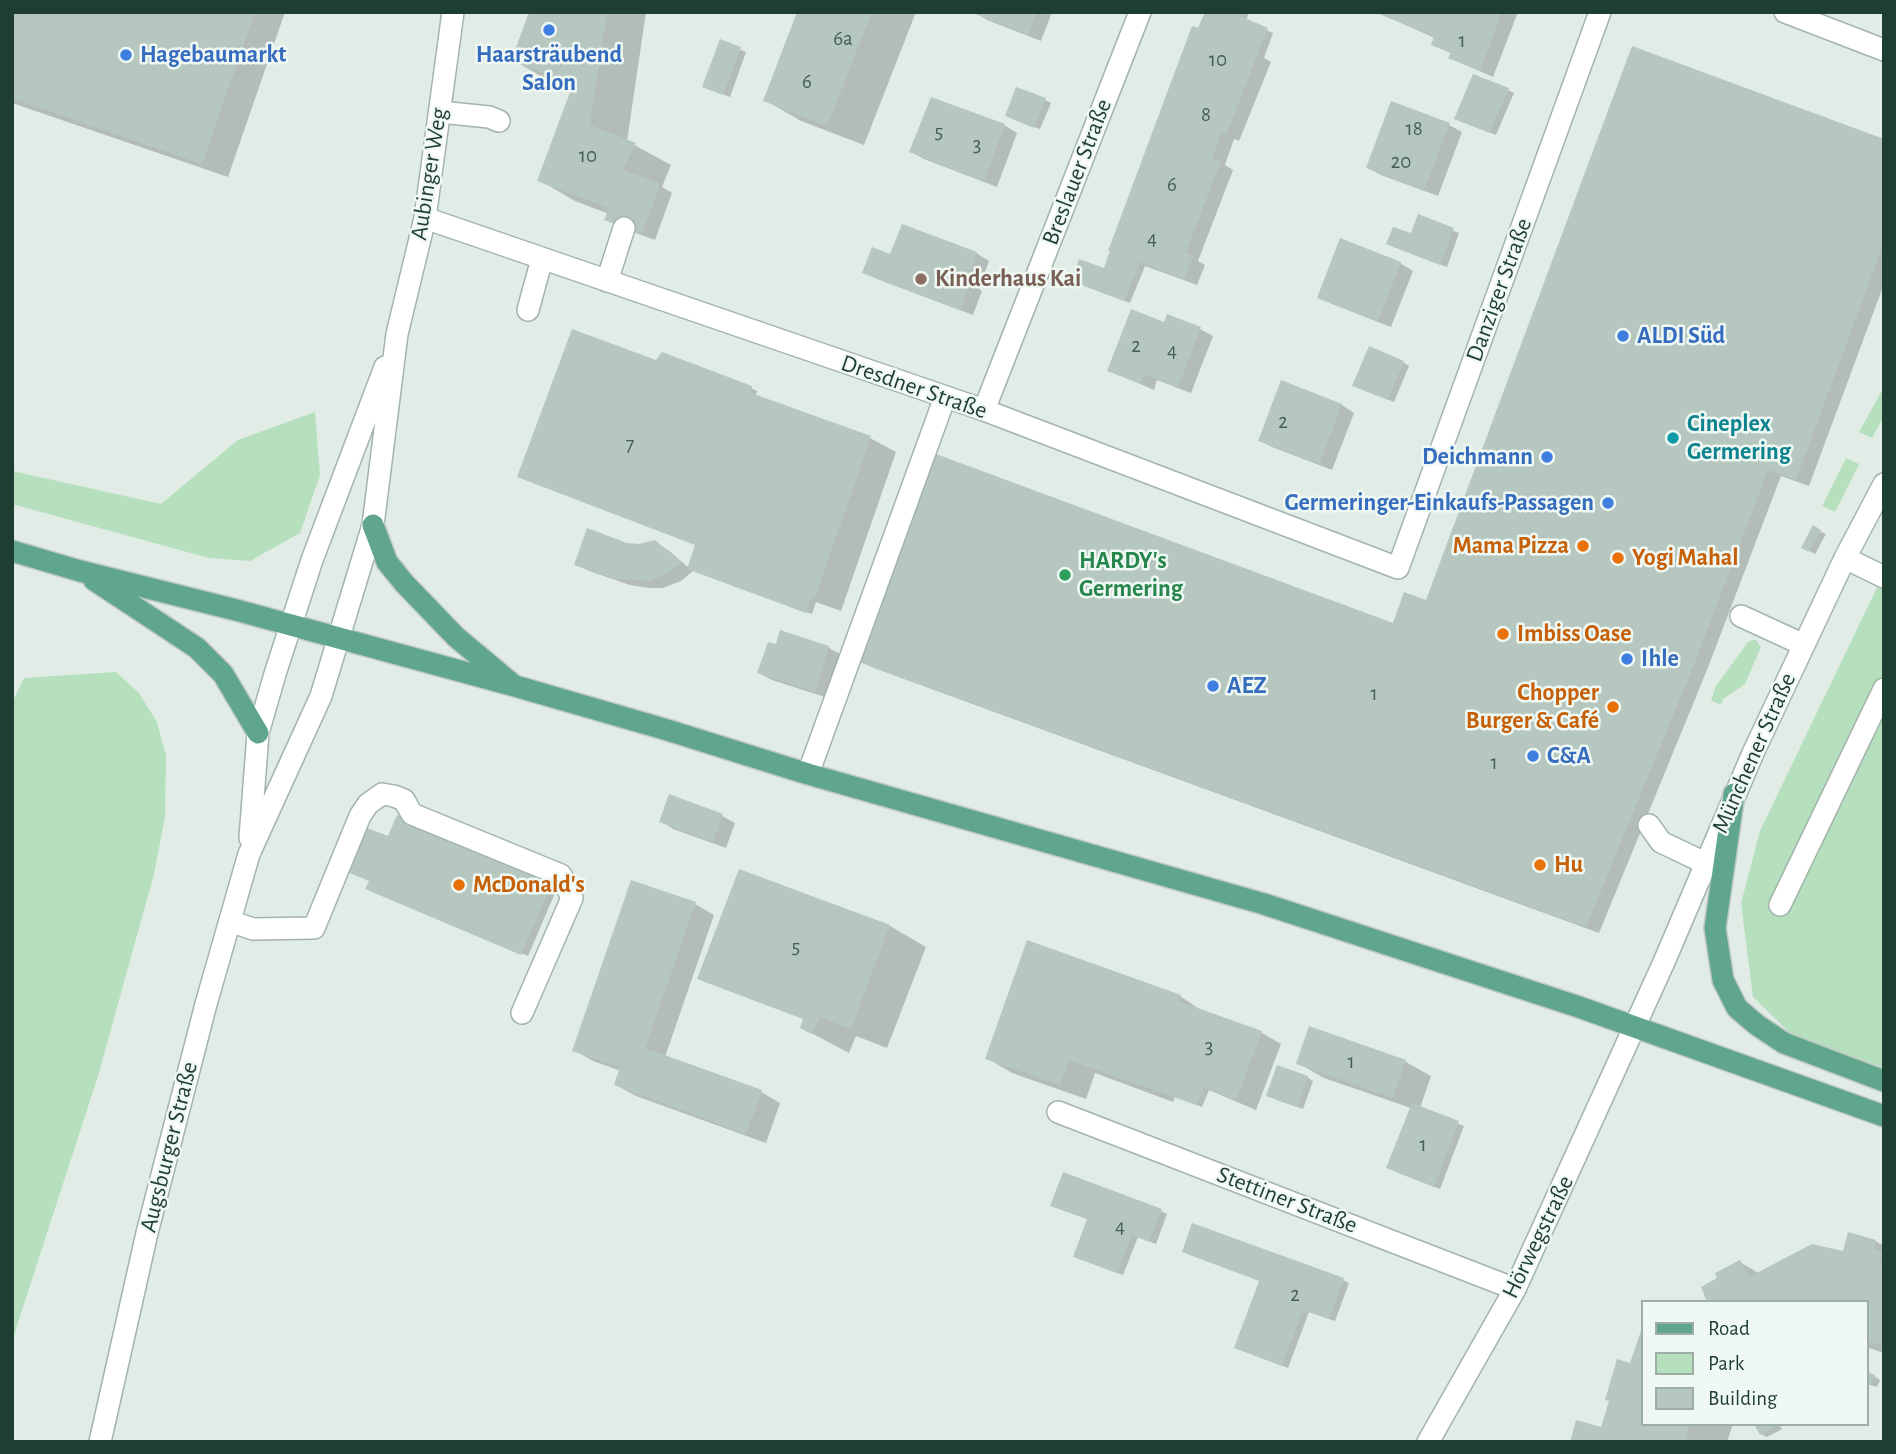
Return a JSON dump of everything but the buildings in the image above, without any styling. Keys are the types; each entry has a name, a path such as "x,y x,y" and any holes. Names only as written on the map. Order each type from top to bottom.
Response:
{"main road":[{"path":"373,525 387,562 404,583 456,637 515,686"},
{"path":"12,551 515,686 808,774 1264,904 1634,1026 1884,1116"},
{"path":"80,571 197,648 223,674 258,733"},
{"path":"1734,794 1715,928 1723,980 1737,1008 1757,1026 1784,1043 1884,1081"}],"street":[{"name":"Aubinger Weg","path":"339,639 373,525 397,334 425,218 453,12"},
{"name":"Breslauer Straße","path":"984,410 1139,12"},
{"name":"Danziger Straße","path":"1398,568 1600,12"},
{"path":"1785,12 1884,50"},
{"path":"440,112 489,117 499,121"},
{"name":"Dresdner Straße","path":"425,218 984,410 1398,568"},
{"path":"607,281 624,228"},
{"path":"528,310 542,258"},
{"name":"Aubinger Weg","path":"291,625 312,560 397,334"},
{"path":"808,774 945,397"},
{"name":"Münchener Straße","path":"1634,1026 1664,962 1734,794 1845,558 1884,484"},
{"path":"1845,558 1884,577"},
{"path":"1741,616 1804,645"},
{"name":"Augsburger Straße","path":"249,854 258,733 291,625"},
{"name":"Augsburger Straße","path":"100,1442 147,1233 206,1004 249,854 321,696 339,639"},
{"path":"1780,905 1884,689"},
{"path":"230,921 253,929 314,929 368,804 382,794 404,800 412,814 561,874 572,898 522,1013"},
{"path":"1649,824 1661,842 1705,863"},
{"name":"Hörwegstraße","path":"1428,1442 1515,1289 1599,1109 1634,1026"},
{"name":"Stettiner Straße","path":"1058,1112 1515,1289"}],"green space":[{"path":"1884,387 1884,416 1872,438 1859,432"},
{"path":"315,412 320,475 300,533 250,561 209,558 12,504 12,471 161,504 238,440"},
{"path":"1846,458 1859,464 1835,512 1822,506"},
{"path":"1884,573 1884,1068 1791,1034 1753,997 1741,903 1760,831"},
{"path":"1752,640 1756,640 1761,647 1745,684 1723,699 1721,705 1711,700 1716,686"},
{"path":"116,672 139,693 157,722 166,756 165,817 154,874 98,1076 12,1341 12,703 24,678"}],"place":[{"name":"Haarsträubend Salon","path":"549,30"},
{"name":"Hagebaumarkt","path":"126,55"},
{"name":"Kinderhaus Kai","path":"921,279"},
{"name":"ALDI Süd","path":"1623,336"},
{"name":"Cineplex Germering","path":"1673,438"},
{"name":"Deichmann","path":"1547,457"},
{"name":"Germeringer-Einkaufs-Passagen","path":"1608,503"},
{"name":"Mama Pizza","path":"1583,546"},
{"name":"Yogi Mahal","path":"1618,558"},
{"name":"HARDY's Germering","path":"1065,575"},
{"name":"Imbiss Oase","path":"1503,634"},
{"name":"Ihle","path":"1627,659"},
{"name":"AEZ","path":"1213,686"},
{"name":"Chopper Burger & Café","path":"1613,707"},
{"name":"C&A","path":"1533,756"},
{"name":"Hu","path":"1540,865"},
{"name":"McDonald's","path":"459,885"}]}
